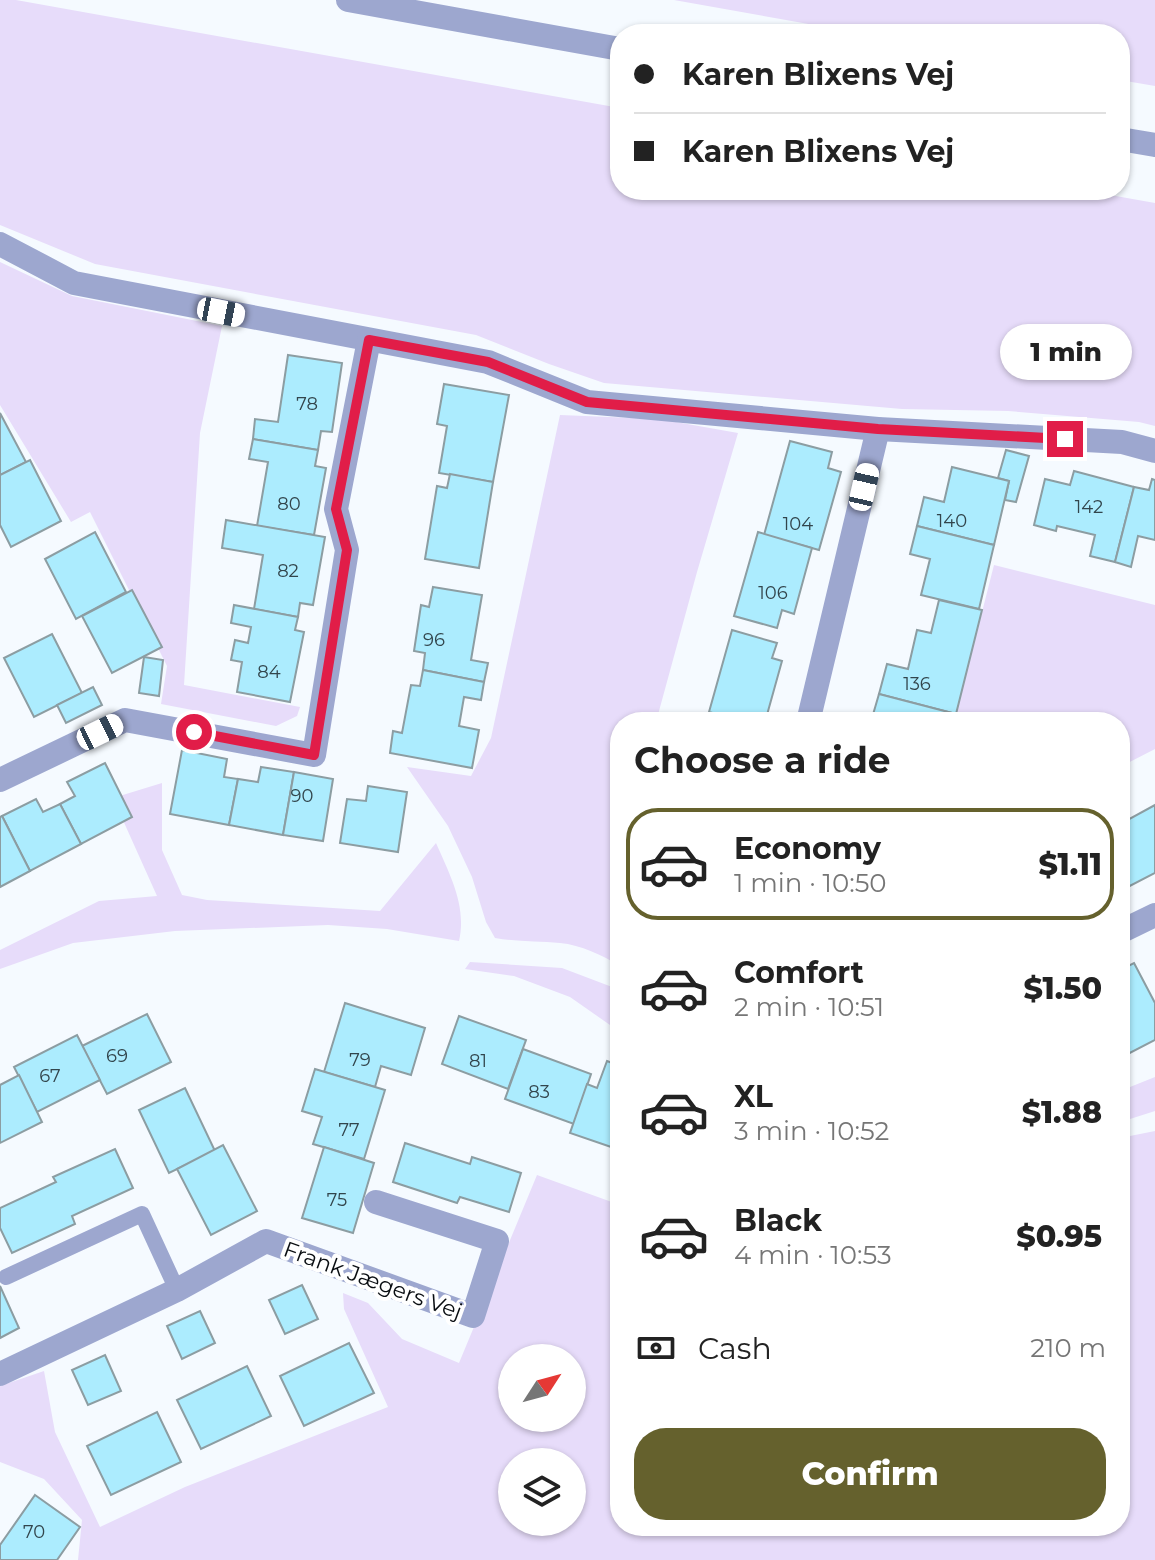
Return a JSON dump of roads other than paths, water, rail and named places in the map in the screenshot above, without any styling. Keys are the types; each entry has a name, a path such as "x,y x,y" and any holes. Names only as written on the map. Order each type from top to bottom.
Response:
{"street":[{"path":"348,0 610,47"},
{"path":"1130,141 1155,145"},
{"path":"0,244 74,283 488,362 587,402 878,429 1122,442 1155,451"},
{"path":"0,780 125,720 314,755 347,550 336,509 369,340"},
{"path":"810,712 878,429"},
{"path":"1130,927 1155,915"},
{"name":"Frank Jægers Vej","path":"0,1374 177,1290 266,1241 473,1316 497,1241 376,1202"}],"lane":[{"path":"6,1277 142,1214 177,1290"}]}
